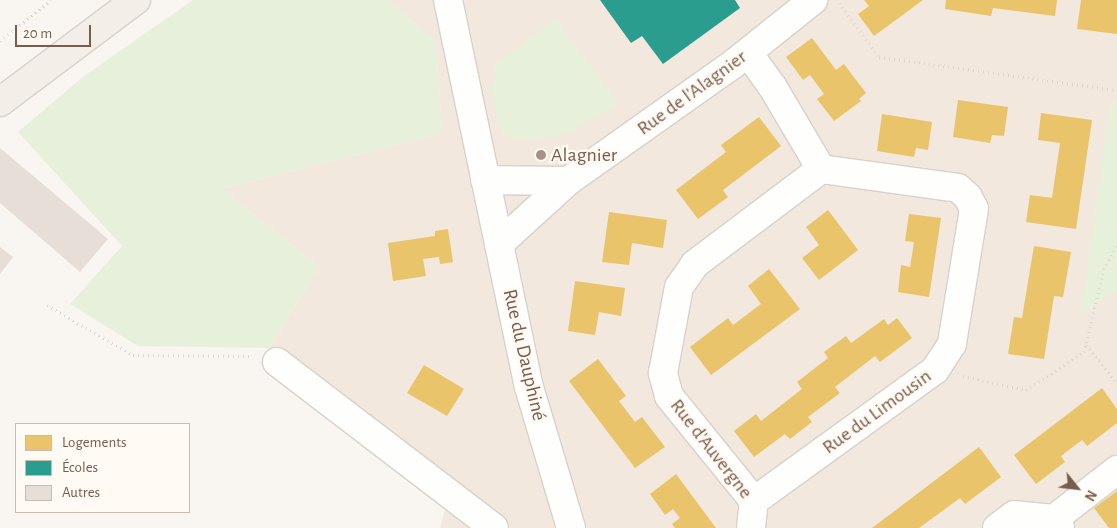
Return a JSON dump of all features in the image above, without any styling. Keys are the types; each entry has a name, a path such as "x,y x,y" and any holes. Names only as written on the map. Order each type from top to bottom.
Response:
{"main road":[{"path":"0,102 136,0"}],"street":[{"path":"98,29 117,0"},
{"path":"448,0 485,180 568,181"},
{"name":"Rue de l'Alagnier","path":"499,244 568,181 748,53 813,0"},
{"path":"748,53 772,86 821,169"},
{"name":"Rue du Limousin","path":"754,501 935,370 952,344 974,209 968,197 958,188 821,169"},
{"name":"Rue d'Auvergne","path":"750,528 754,501 669,396 663,373 679,287 695,264 821,169"},
{"name":"Rue du Dauphiné","path":"485,180 529,387 571,528"},
{"path":"277,362 494,528"},
{"path":"997,528 1014,515 1057,524 1117,470"}],"path":[{"path":"0,41 51,0"},
{"path":"837,0 878,57 1117,90"},
{"path":"935,370 1026,390 1084,352 1104,269 1117,245"},
{"path":"47,305 133,355 250,356 277,362"},
{"path":"1086,345 1117,383"}],"shaded area":[{"path":"388,0 1117,0 1117,528 440,528 447,503 260,363 319,267 222,189 442,133 436,43"}],"green space":[{"path":"193,0 388,0 436,43 442,133 222,189 319,267 269,348 138,346 70,304 122,246 18,132 84,76"},
{"path":"555,19 619,104 561,136 516,140 500,130 490,86 497,78 492,67"},
{"path":"1117,101 1117,289 1080,317 1109,109"}],"building: Logements":[{"path":"864,0 923,0 874,36 858,14 869,6"},
{"path":"946,0 1057,0 1055,16 993,8 991,16 945,9"},
{"path":"1081,0 1117,0 1117,34 1077,29"},
{"path":"812,38 836,70 844,64 866,93 859,99 861,101 834,121 817,99 824,94 810,75 803,80 786,57"},
{"path":"958,100 1008,107 1004,136 992,135 990,143 953,137"},
{"path":"1041,113 1092,120 1076,229 1026,222 1030,195 1052,198 1060,143 1038,140"},
{"path":"882,114 932,122 928,150 916,148 914,157 877,151"},
{"path":"759,117 781,146 723,190 728,197 698,219 676,190 726,152 721,145"},
{"path":"828,210 858,250 819,280 802,258 819,245 806,227"},
{"path":"609,212 667,220 663,248 632,243 629,265 602,262"},
{"path":"909,214 941,218 929,297 898,292 901,265 910,267 914,242 905,241"},
{"path":"448,229 453,262 440,264 439,257 423,259 426,276 393,281 388,243 435,236 435,231"},
{"path":"1034,246 1071,252 1063,297 1054,296 1044,359 1008,354 1014,317 1022,318"},
{"path":"769,269 800,309 711,375 690,347 728,318 733,325 761,304 748,286"},
{"path":"575,281 625,288 621,316 599,312 595,335 568,331"},
{"path":"897,318 912,338 880,362 875,356 835,387 840,393 808,417 812,422 790,439 785,434 754,457 734,431 756,414 761,421 802,389 797,382 828,358 824,352 846,336 851,343 884,319 888,325"},
{"path":"598,359 626,396 619,401 635,422 642,417 665,447 635,468 569,381"},
{"path":"424,365 464,389 447,416 407,393"},
{"path":"1102,388 1117,409 1117,423 1087,446 1082,440 1061,456 1065,462 1036,484 1014,455"},
{"path":"979,447 1001,477 965,504 960,498 919,528 872,528"},
{"path":"676,474 716,528 675,528 672,524 680,518 673,509 665,515 650,494"},
{"path":"1117,491 1117,528 1109,528 1094,508"}],"building: Écoles":[{"path":"600,0 735,0 740,8 663,64 642,36 631,43"}],"building: Autres":[{"path":"0,148 108,239 80,272 0,203"},
{"path":"0,247 13,257 0,274"}],"place":[{"name":"Alagnier","path":"541,155"}]}
